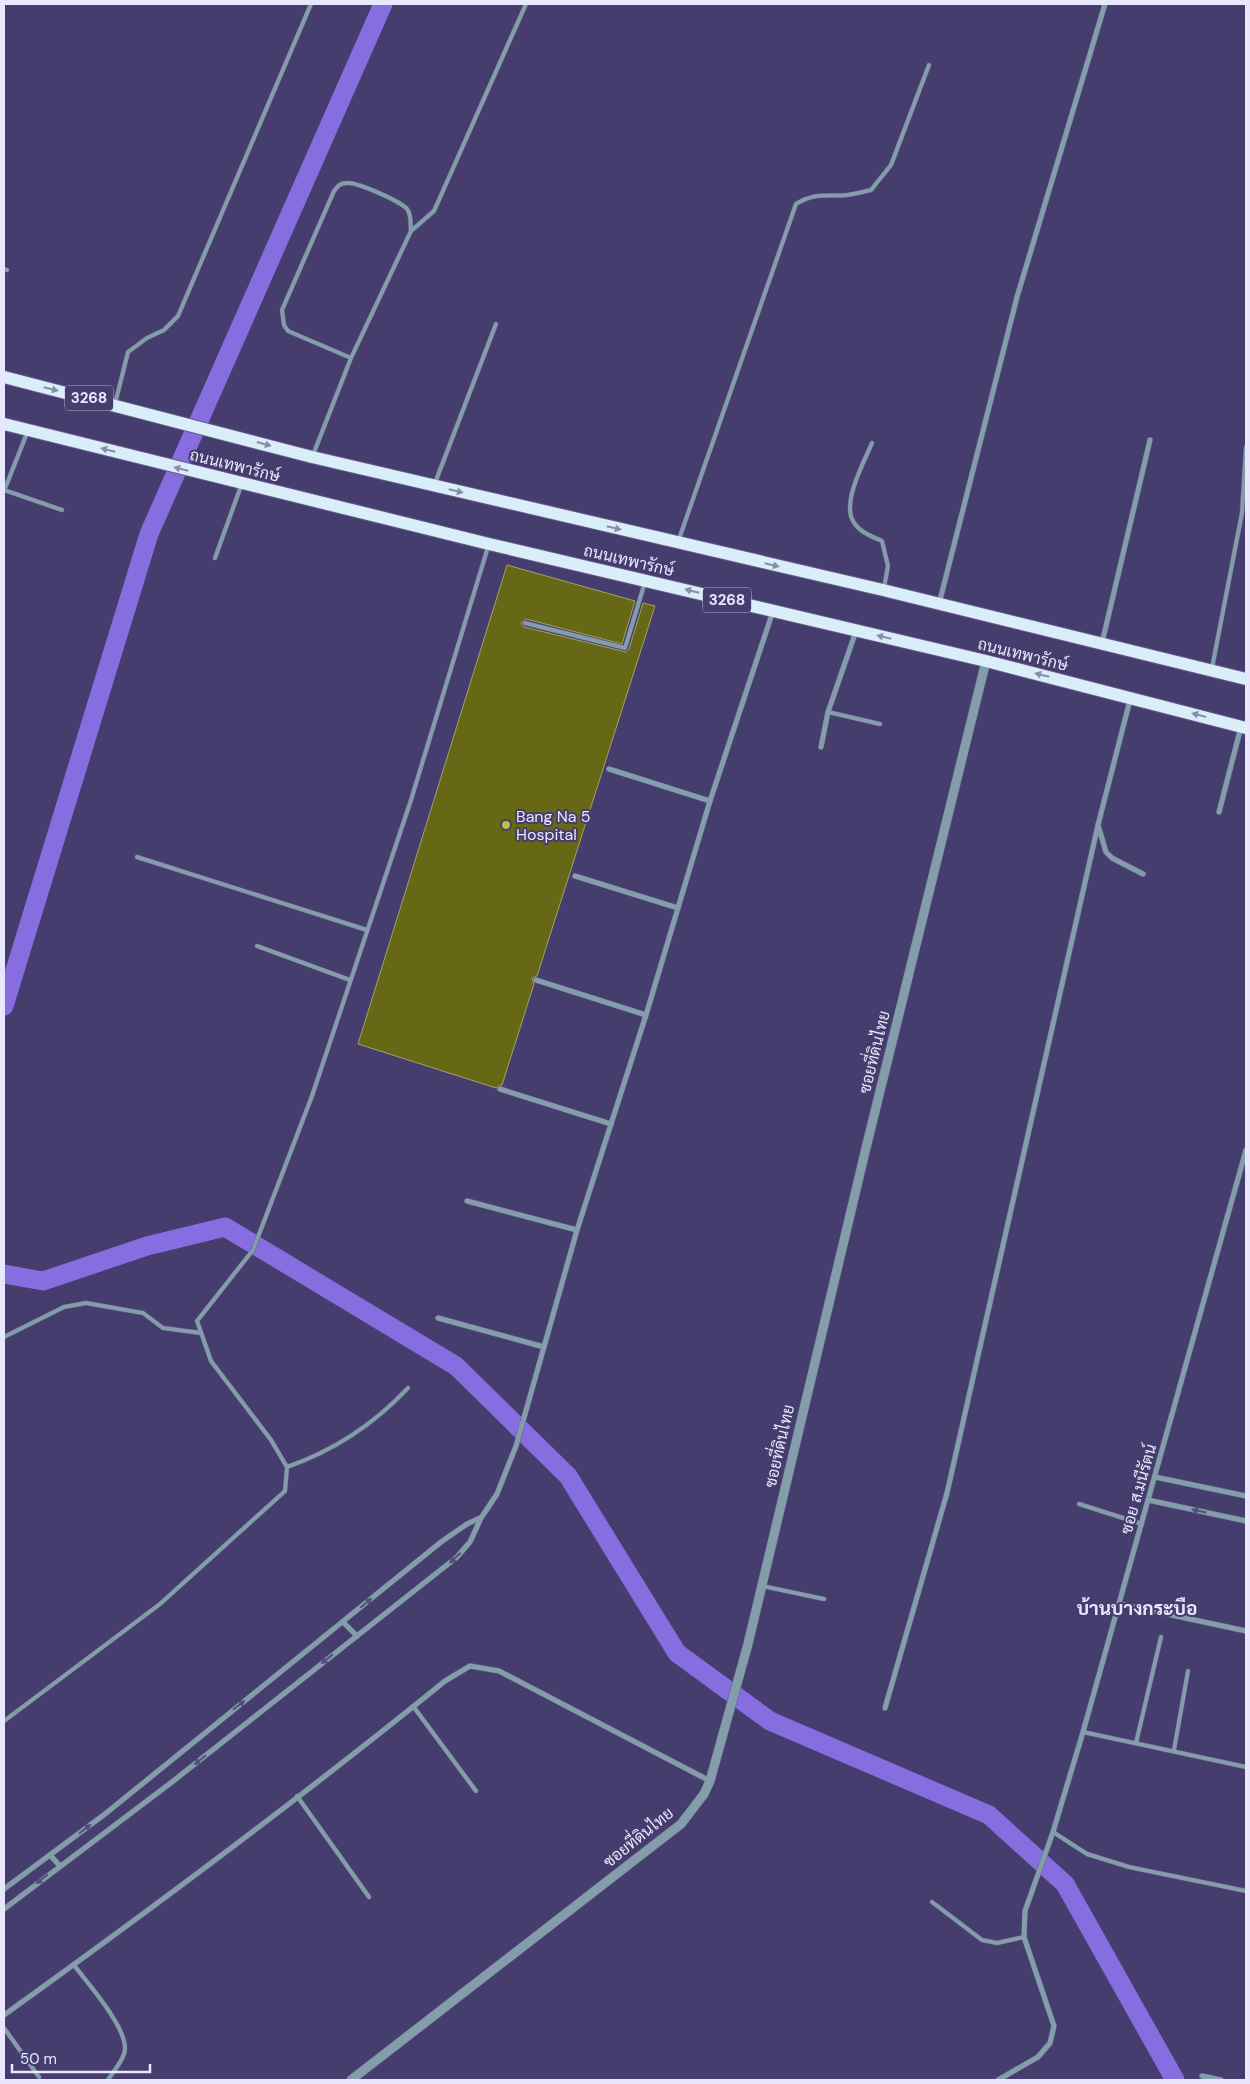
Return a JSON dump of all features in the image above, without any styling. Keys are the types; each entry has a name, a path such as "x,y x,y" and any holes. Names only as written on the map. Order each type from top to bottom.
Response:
{"main road":[{"name":"ถนนเทพารักษ์","path":"4,377 115,404 312,457 678,544 883,590 1246,679"},
{"name":"ถนนเทพารักษ์","path":"4,424 489,544 986,661 1244,727"}],"street":[{"path":"939,604 1017,297 1105,4"},
{"path":"1102,644 1150,440"},
{"path":"4,1908 172,1782 457,1557 470,1542 481,1518 497,1494 516,1446 577,1230 646,1015 710,801 773,611"},
{"path":"821,747 828,712 856,630"},
{"name":"ซอยที่ดินไทย","path":"350,2080 681,1824 704,1794 710,1781 762,1586 866,1148 986,661"},
{"path":"885,1708 947,1493 1098,824 1131,697"},
{"path":"1219,812 1244,727"},
{"path":"609,769 710,801"},
{"path":"1098,824 1106,852 1112,858 1143,874"},
{"path":"575,876 678,908"},
{"path":"536,980 646,1015"},
{"path":"500,1089 611,1124"},
{"name":"ซอย ส.มนีรัตน์","path":"1024,1937 1025,1911 1053,1833 1083,1732 1246,1150"},
{"path":"467,1201 577,1230"},
{"path":"438,1318 544,1347"},
{"path":"1155,1477 1246,1496"},
{"path":"1148,1500 1246,1521"},
{"path":"4,1889 113,1808 441,1542 467,1524 481,1518"},
{"path":"1120,1604 1246,1631"},
{"path":"343,1622 356,1636"},
{"path":"4,2016 297,1796 445,1681 470,1666 499,1671 710,1781"},
{"path":"50,1855 60,1866"},
{"path":"998,2080 1038,2057 1050,2043 1054,2026 1024,1937"},
{"path":"1202,2076 1221,2080"}],"lane":[{"path":"115,404 128,352 147,338 164,330 178,316 311,4"},
{"path":"312,457 351,358 411,231 434,211 526,4"},
{"path":"678,544 796,204 815,195 845,195 871,190 891,165 929,65"},
{"path":"351,358 288,331 284,325 282,310 334,190 339,184 357,184 403,204 410,216 411,231"},
{"path":"434,486 496,324"},
{"path":"28,430 4,491 62,510"},
{"path":"872,443 849,503 852,520 863,532 882,541 888,566 883,590"},
{"path":"1211,670 1242,513 1246,447"},
{"path":"214,558 242,484"},
{"path":"1242,513 1246,510"},
{"path":"4,1721 160,1604 285,1491 287,1467 271,1440 211,1361 197,1321 253,1250 312,1096 411,800 489,544"},
{"path":"525,622 625,648 646,580"},
{"path":"828,712 880,724"},
{"path":"137,857 367,930"},
{"path":"257,946 350,980"},
{"path":"4,1337 64,1307 86,1303 144,1313 163,1328 201,1333"},
{"path":"287,1467 315,1457 352,1435 392,1405 408,1388"},
{"path":"1079,1504 1142,1524"},
{"path":"762,1586 824,1599"},
{"path":"1136,1743 1161,1637"},
{"path":"1174,1750 1188,1671"},
{"path":"413,1706 476,1792"},
{"path":"1083,1732 1174,1750 1246,1767"},
{"path":"297,1796 369,1897"},
{"path":"1053,1833 1088,1854 1129,1867 1246,1891"},
{"path":"932,1902 982,1940 998,1943 1024,1937"},
{"path":"74,1965 115,2020 124,2038 125,2052 108,2080"},
{"path":"4,2028 39,2077"}],"building":[{"name":"Bang Na 5 Hospital","path":"507,565 635,601 622,644 526,619 521,623 524,627 626,652 629,649 643,603 655,606 537,976 532,978 534,984 502,1085 496,1088 358,1044"}],"waterway":[{"path":"4,1006 149,534 383,4"},
{"path":"4,1274 43,1281 147,1246 225,1227 456,1366 568,1476 677,1653 770,1721 989,1815 1065,1884 1175,2080"}],"place":[{"name":"Bang Na 5 Hospital","path":"506,825"}],"district":[{"name":"บ้านบางกระบือ","path":"1137,1608"}]}
